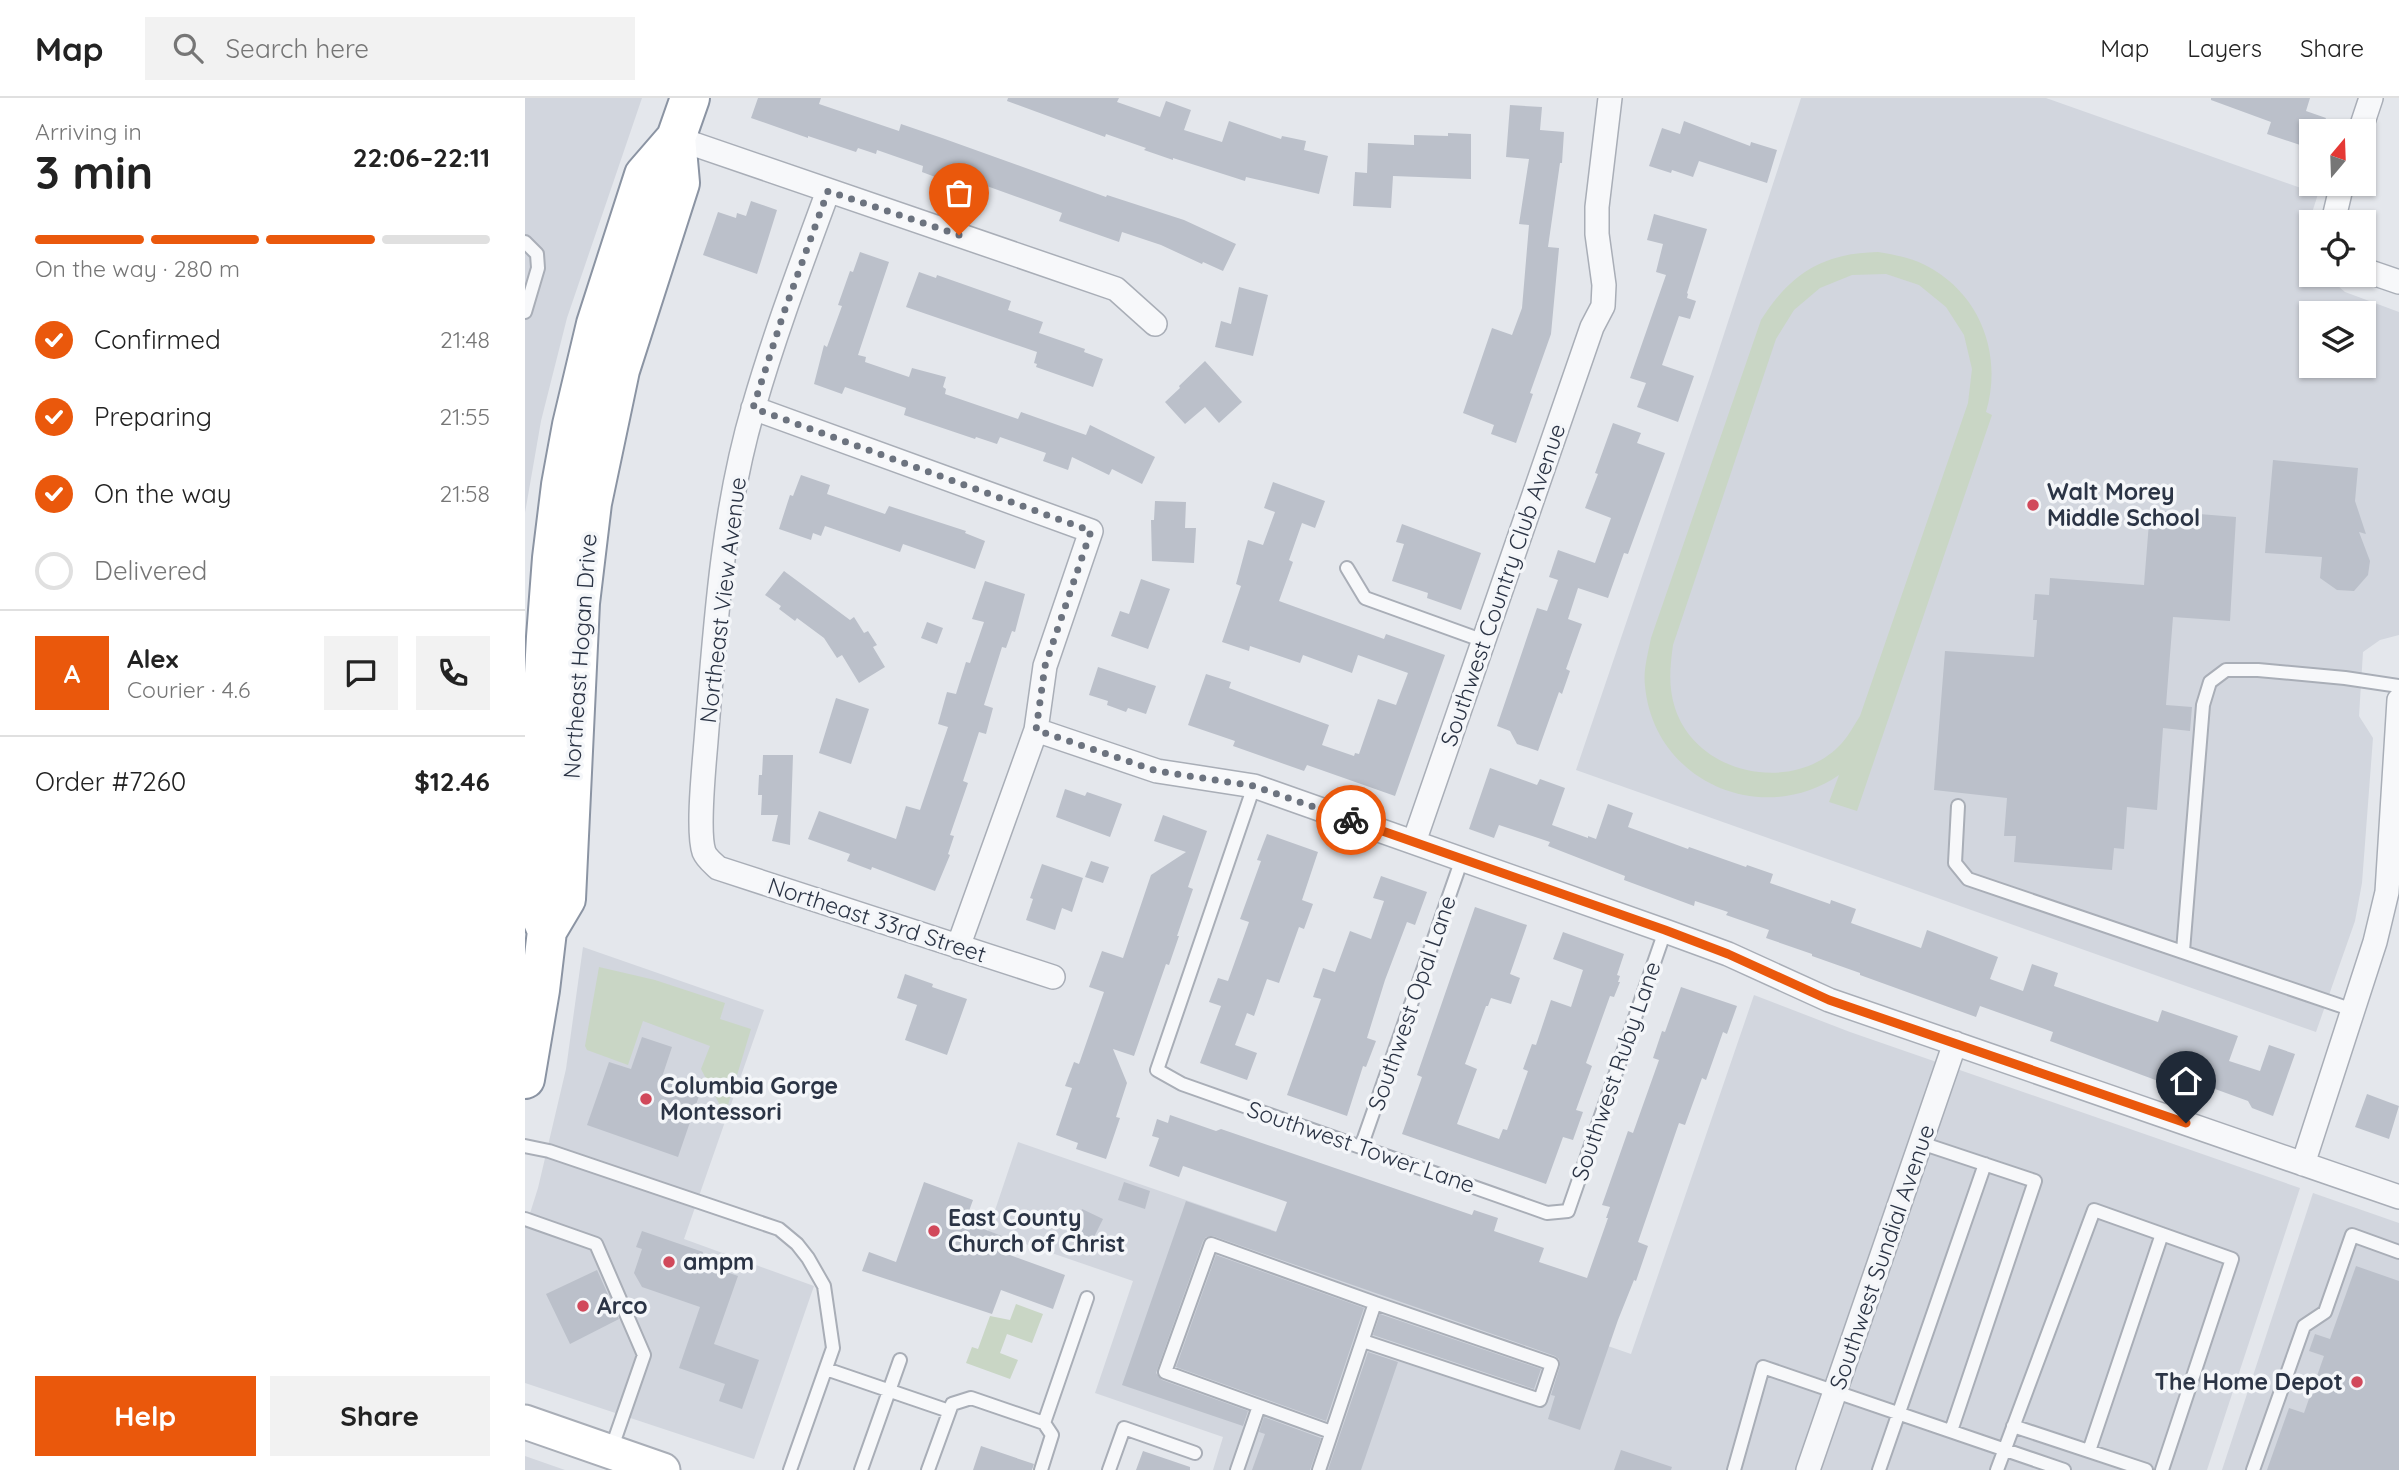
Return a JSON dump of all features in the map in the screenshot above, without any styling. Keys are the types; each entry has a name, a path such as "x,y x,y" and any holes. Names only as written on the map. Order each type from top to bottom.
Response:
{"highway":[{"name":"Northeast Hogan Drive","path":"525,1079 547,931 532,895 545,770 552,558 561,485 584,372 612,267 644,175 676,138 689,98"},
{"name":"Northeast Hogan Drive","path":"545,770 580,603 592,503 620,370 680,183 676,138"}],"main road":[{"path":"525,1422 657,1469"}],"street":[{"name":"Southwest Country Club Avenue","path":"1414,842 1593,327 1603,306 1604,285 1597,234 1597,207 1610,98"},
{"path":"2364,119 2371,98"},
{"path":"676,138 1116,289 1155,324"},
{"name":"Northeast View Avenue","path":"705,856 702,843 703,773 727,538 753,408 828,191"},
{"path":"2376,274 2399,282"},
{"path":"753,408 1091,531 1045,666 1036,730 958,947"},
{"path":"2303,1164 2375,942 2386,892 2399,700"},
{"path":"1036,730 1157,771 1254,786 1665,930 1728,954 1829,1000 2399,1197"},
{"name":"Northeast 33rd Street","path":"705,856 718,868 1053,977"},
{"name":"Southwest Sundial Avenue","path":"1808,1470 1955,1043"}],"lane":[{"path":"525,242 537,254 538,268 525,312"},
{"path":"1347,568 1365,598 1484,641"},
{"path":"2183,951 2203,705 2210,682 2226,670 2258,670 2399,686"},
{"name":"Southwest Tower Lane","path":"1254,786 1157,1070 1182,1084 1547,1213 1568,1210"},
{"path":"1958,806 1955,863 1968,879 2353,1010"},
{"name":"Southwest Opal Lane","path":"1361,1147 1462,859"},
{"name":"Southwest Ruby Lane","path":"1568,1210 1665,930"},
{"path":"1921,1143 2035,1181 1951,1431"},
{"path":"525,1146 549,1151 779,1229 797,1244 824,1286 833,1348 790,1470"},
{"path":"1880,1470 1985,1164"},
{"path":"1997,1470 2094,1210 2232,1259 2162,1470"},
{"path":"525,1219 596,1244 644,1355 610,1452"},
{"path":"2089,1451 2162,1234"},
{"path":"2253,1470 2304,1326 2325,1312 2352,1235 2399,1252"},
{"path":"1331,1432 1165,1372 1211,1244 1552,1364 1540,1401 1363,1341"},
{"path":"1044,1423 1087,1298"},
{"path":"1318,1470 1375,1303"},
{"path":"861,1470 900,1360"},
{"path":"1734,1470 1763,1367 2064,1470"},
{"path":"826,1369 949,1411"},
{"path":"929,1470 952,1404 971,1398 1044,1423 1052,1435 1041,1470"},
{"path":"1237,1470 1259,1406"},
{"path":"2014,1426 2146,1470"},
{"path":"1108,1470 1124,1428 1195,1453"}],"shaded area":[{"path":"525,98 642,98 567,318 541,421 525,513"},
{"name":"Walt Morey Middle School","path":"1801,98 2046,98 2299,187 2299,196 2317,196 2313,210 2299,210 2299,287 2339,287 2369,301 2299,301 2299,378 2376,378 2376,303 2399,312 2399,635 2380,640 2363,652 2359,716 2373,738 2362,883 2355,921 2316,1032 1576,770 1711,374"},
{"path":"583,947 764,1010 684,1239 814,1286 754,1459 525,1383 525,1229 538,1188 566,1069"},
{"path":"1754,995 1850,1032 2300,1188 2207,1470 1213,1470 1223,1437 1095,1393 1133,1281 988,1231 1018,1142 1631,1354"},
{"path":"2313,1193 2399,1223 2399,1470 2222,1470"},
{"path":"525,1456 565,1470 525,1470"}],"green space":[{"path":"1878,252 1921,263 1951,282 1965,297 1984,332 1989,351 1992,371 1986,412 1992,415 1857,811 1829,802 1839,775 1809,790 1777,797 1746,795 1717,786 1690,770 1668,748 1653,720 1645,680 1651,638 1761,320 1784,290 1810,269 1824,262 1858,253","holes":["1886,274 1919,285 1946,307 1964,335 1972,369 1968,403 1860,716 1842,743 1822,759 1799,769 1774,773 1725,763 1704,749 1687,731 1675,708 1670,669 1673,645 1776,339 1794,310 1820,288 1852,275"]},
{"path":"599,967 655,980 725,1003 720,1019 751,1029 725,1115 701,1069 710,1046 643,1021 628,1065 587,1050 585,1046"},
{"path":"1016,1304 1043,1314 1032,1343 1007,1334 1000,1353 1018,1360 1010,1379 966,1363 972,1347 978,1349 990,1316 1010,1320"}],"building":[{"path":"758,98 821,98 819,104 899,131 901,124 1106,197 1107,195 1184,220 1236,244 1223,271 1122,232 1119,242 1059,221 1062,213 984,185 980,194 922,172 923,166 877,150 876,154 858,148 856,152 751,118"},
{"path":"1008,98 1119,98 1117,102 1160,117 1166,101 1191,110 1184,130 1222,142 1229,121 1281,139 1282,136 1306,141 1304,150 1328,156 1319,194 1246,177 1245,181 1173,160 1144,150 1146,148 1106,134 1105,137 1007,101"},
{"path":"2310,98 2306,111 2326,118 2299,119 2299,145 2267,134 2271,122 2211,100"},
{"path":"1510,105 1542,107 1540,130 1564,132 1562,163 1548,247 1559,248 1551,334 1516,443 1491,434 1494,425 1463,413 1492,328 1512,335 1522,308 1529,225 1519,224 1529,159 1506,157"},
{"path":"1684,121 1750,146 1751,142 1777,150 1767,183 1699,161 1693,177 1649,166 1662,128 1680,134"},
{"path":"1448,133 1471,134 1471,179 1393,176 1391,208 1353,206 1355,172 1367,173 1368,143 1414,145 1414,135 1448,136"},
{"path":"751,201 777,210 757,274 703,255 718,212 736,218 737,213 746,216"},
{"path":"1654,214 1707,229 1687,293 1687,298 1696,301 1690,319 1679,316 1662,365 1694,376 1678,422 1637,407 1646,383 1630,378 1666,275 1656,272 1663,244 1647,240"},
{"path":"860,252 889,262 858,355 866,357 865,362 909,377 912,368 946,377 943,387 946,389 945,394 1018,419 1021,412 1086,435 1090,425 1155,457 1142,484 1112,469 1109,475 1072,457 1068,470 1043,461 1046,453 1000,437 997,444 976,437 975,439 904,415 906,408 845,387 842,394 814,384 824,345 827,347 842,306 838,305"},
{"path":"919,272 936,278 937,275 1011,301 1008,310 1043,322 1039,333 1085,349 1084,352 1103,359 1093,387 1036,367 1037,364 1034,363 1037,352 906,307"},
{"path":"1239,287 1268,295 1253,356 1215,347 1221,321 1231,324"},
{"path":"1205,361 1242,402 1219,423 1205,407 1185,424 1165,402"},
{"path":"1613,423 1641,433 1637,443 1665,453 1628,554 1624,553 1608,598 1578,588 1568,619 1582,624 1566,669 1570,671 1562,694 1559,692 1538,751 1517,744 1510,731 1497,726 1537,608 1547,611 1558,580 1549,577 1558,550 1595,563 1611,518 1585,508"},
{"path":"2273,460 2358,468 2355,501 2366,534 2359,532 2370,561 2368,575 2354,591 2337,590 2320,578 2322,557 2265,553"},
{"path":"801,475 830,485 827,494 885,514 889,506 966,531 965,533 985,541 975,569 903,544 900,552 825,526 821,536 813,533 811,540 779,529 790,495 793,496"},
{"path":"1273,482 1325,501 1315,528 1302,523 1289,560 1293,562 1279,601 1384,639 1386,634 1445,655 1395,796 1307,765 1304,771 1233,746 1235,741 1188,725 1206,674 1231,682 1229,688 1329,725 1322,745 1354,756 1355,753 1359,754 1378,699 1396,705 1408,673 1358,655 1352,673 1303,655 1300,663 1250,646 1249,651 1222,642 1241,586 1236,584 1248,540 1263,545 1275,512 1264,508"},
{"path":"1155,501 1186,502 1185,528 1196,528 1194,563 1152,561 1151,520 1154,520"},
{"path":"2150,510 2236,517 2230,621 2173,617 2166,705 2192,707 2190,731 2163,728 2157,810 2127,807 2124,849 2114,848 2112,870 2014,862 2016,836 2004,836 2007,798 1934,790 1945,651 2034,657 2037,620 2033,620 2035,594 2049,595 2050,578 2144,585"},
{"path":"1402,524 1481,553 1461,610 1427,598 1428,593 1392,581 1404,544 1396,542"},
{"path":"784,571 850,620 854,617 864,633 868,631 877,645 873,647 885,667 859,683 842,655 837,658 824,638 797,618 795,621 779,609 781,606 765,595"},
{"path":"1141,579 1170,589 1148,649 1111,636 1120,611 1129,614"},
{"path":"985,581 1025,594 1015,632 1012,631 1006,648 1002,647 984,705 993,708 986,734 979,732 963,781 968,783 950,835 954,836 948,854 950,855 935,891 872,867 871,870 847,861 850,854 808,839 819,811 896,839 906,806 920,810 948,727 938,724 947,692 956,694 966,662 970,663 984,622 972,619"},
{"path":"927,622 943,628 937,644 921,638"},
{"path":"1098,667 1156,686 1146,714 1128,708 1126,712 1107,705 1108,701 1089,695"},
{"path":"836,698 869,709 851,764 819,753"},
{"path":"763,755 793,755 790,845 772,841 778,815 761,815 762,795 758,795"},
{"path":"1490,768 1537,785 1540,779 1565,788 1552,825 1588,838 1596,839 1608,804 1633,813 1628,827 1688,849 1689,847 1773,874 1770,883 1830,904 1831,900 1856,909 1851,923 1921,948 1927,930 1998,957 1990,979 2023,991 2032,964 2058,973 2054,986 2114,1007 2158,1022 2162,1010 2238,1036 2229,1061 2260,1071 2269,1045 2295,1054 2273,1116 2252,1108 2248,1101 2182,1077 2172,1076 2169,1085 2050,1041 2053,1032 1980,1006 1976,1017 1860,975 1766,938 1769,930 1726,915 1728,912 1695,901 1694,906 1624,880 1625,876 1548,846 1550,842 1499,825 1494,838 1469,829"},
{"path":"1065,789 1085,796 1087,792 1122,804 1110,837 1056,817"},
{"path":"1163,815 1207,831 1188,887 1193,889 1179,936 1169,965 1166,964 1134,1056 1113,1049 1127,1083 1116,1117 1120,1118 1106,1159 1076,1149 1078,1143 1056,1135 1072,1088 1065,1086 1074,1062 1079,1064 1104,992 1089,987 1102,951 1123,958 1151,875 1186,852 1154,841"},
{"path":"1267,834 1318,852 1302,900 1313,904 1304,929 1299,927 1279,983 1267,979 1254,1016 1247,1013 1235,1045 1257,1053 1247,1080 1200,1063 1221,1006 1209,1002 1218,978 1228,981 1249,922 1240,919 1261,861 1257,860"},
{"path":"1091,861 1109,867 1103,883 1085,877"},
{"path":"1042,864 1083,878 1072,912 1062,908 1055,930 1026,920 1033,899 1030,898"},
{"path":"1381,876 1427,892 1415,925 1407,922 1385,980 1367,1038 1376,1041 1366,1067 1363,1066 1347,1116 1287,1095 1321,999 1313,997 1323,968 1335,972 1350,931 1371,939 1384,901 1373,898"},
{"path":"1475,907 1527,925 1510,974 1520,978 1511,1004 1491,998 1465,1064 1477,1069 1457,1124 1499,1139 1503,1129 1507,1130 1528,1071 1523,1069 1532,1044 1536,1045 1551,1000 1571,1007 1583,970 1553,959 1563,932 1624,954 1617,975 1620,976 1620,982 1614,997 1610,996 1586,1063 1592,1066 1576,1110 1583,1112 1573,1140 1563,1137 1546,1184 1402,1134 1422,1077 1417,1075"},
{"path":"905,974 967,999 947,1055 905,1040 917,1005 897,998"},
{"path":"1681,987 1737,1006 1727,1034 1723,1032 1706,1080 1702,1078 1685,1125 1679,1123 1638,1242 1648,1246 1618,1320 1580,1430 1548,1419 1555,1396 1551,1395 1560,1366 1559,1359 1555,1356 1213,1236 1206,1237 1203,1241 1156,1373 1162,1380 1248,1411 1243,1426 1122,1385 1186,1201 1276,1232 1287,1202 1183,1166 1179,1177 1149,1166 1159,1138 1152,1136 1157,1119 1168,1123 1170,1115 1216,1131 1221,1129 1472,1215 1474,1210 1498,1218 1494,1231 1544,1248 1539,1262 1587,1278 1608,1218 1610,1207 1602,1205 1628,1131 1633,1133 1659,1060 1653,1058"},
{"path":"642,1037 672,1047 661,1080 700,1093 678,1157 587,1125 609,1062 631,1069"},
{"path":"2367,1094 2399,1106 2389,1139 2355,1127"},
{"path":"924,1182 973,1200 965,1222 1013,1240 1007,1254 1065,1275 1053,1309 1001,1290 992,1314 862,1271 869,1252 896,1262"},
{"path":"1124,1182 1150,1191 1145,1209 1118,1200"},
{"path":"1082,1209 1103,1219 1093,1239 1073,1230"},
{"path":"642,1231 703,1252 700,1263 738,1276 714,1344 759,1360 742,1409 719,1401 725,1384 679,1368 700,1307 642,1287 634,1273 642,1249 636,1247"},
{"path":"1216,1255 1364,1308 1326,1421 1176,1367"},
{"name":"The Home Depot","path":"2356,1266 2399,1281 2399,1470 2267,1470 2289,1408 2304,1413 2324,1356 2309,1351 2315,1334 2330,1339"},
{"name":"Arco","path":"597,1270 619,1319 570,1344 546,1294"},
{"path":"1380,1314 1541,1369 1534,1389 1373,1335"},
{"path":"1368,1352 1398,1362 1361,1470 1328,1470"},
{"path":"1264,1417 1321,1438 1310,1470 1252,1470 1265,1434 1259,1432"},
{"path":"981,1446 1034,1464 1032,1470 973,1470"},
{"path":"1621,1450 1672,1467 1671,1470 1614,1470"},
{"path":"1143,1451 1190,1467 1190,1470 1136,1470"}],"way so far":[{"path":"959,235 828,191 753,408 1091,531 1045,666 1036,730 1157,771 1254,786 1351,820"}],"place":[{"name":"Walt Morey Middle School","path":"2033,505"},
{"name":"Columbia Gorge Montessori","path":"646,1099"},
{"name":"East County Church of Christ","path":"934,1231"},
{"name":"ampm","path":"669,1262"},
{"name":"Arco","path":"583,1306"},
{"name":"The Home Depot","path":"2357,1382"}],"route":[{"path":"1351,820 1665,930 1728,954 1829,1000 2186,1123"}]}
